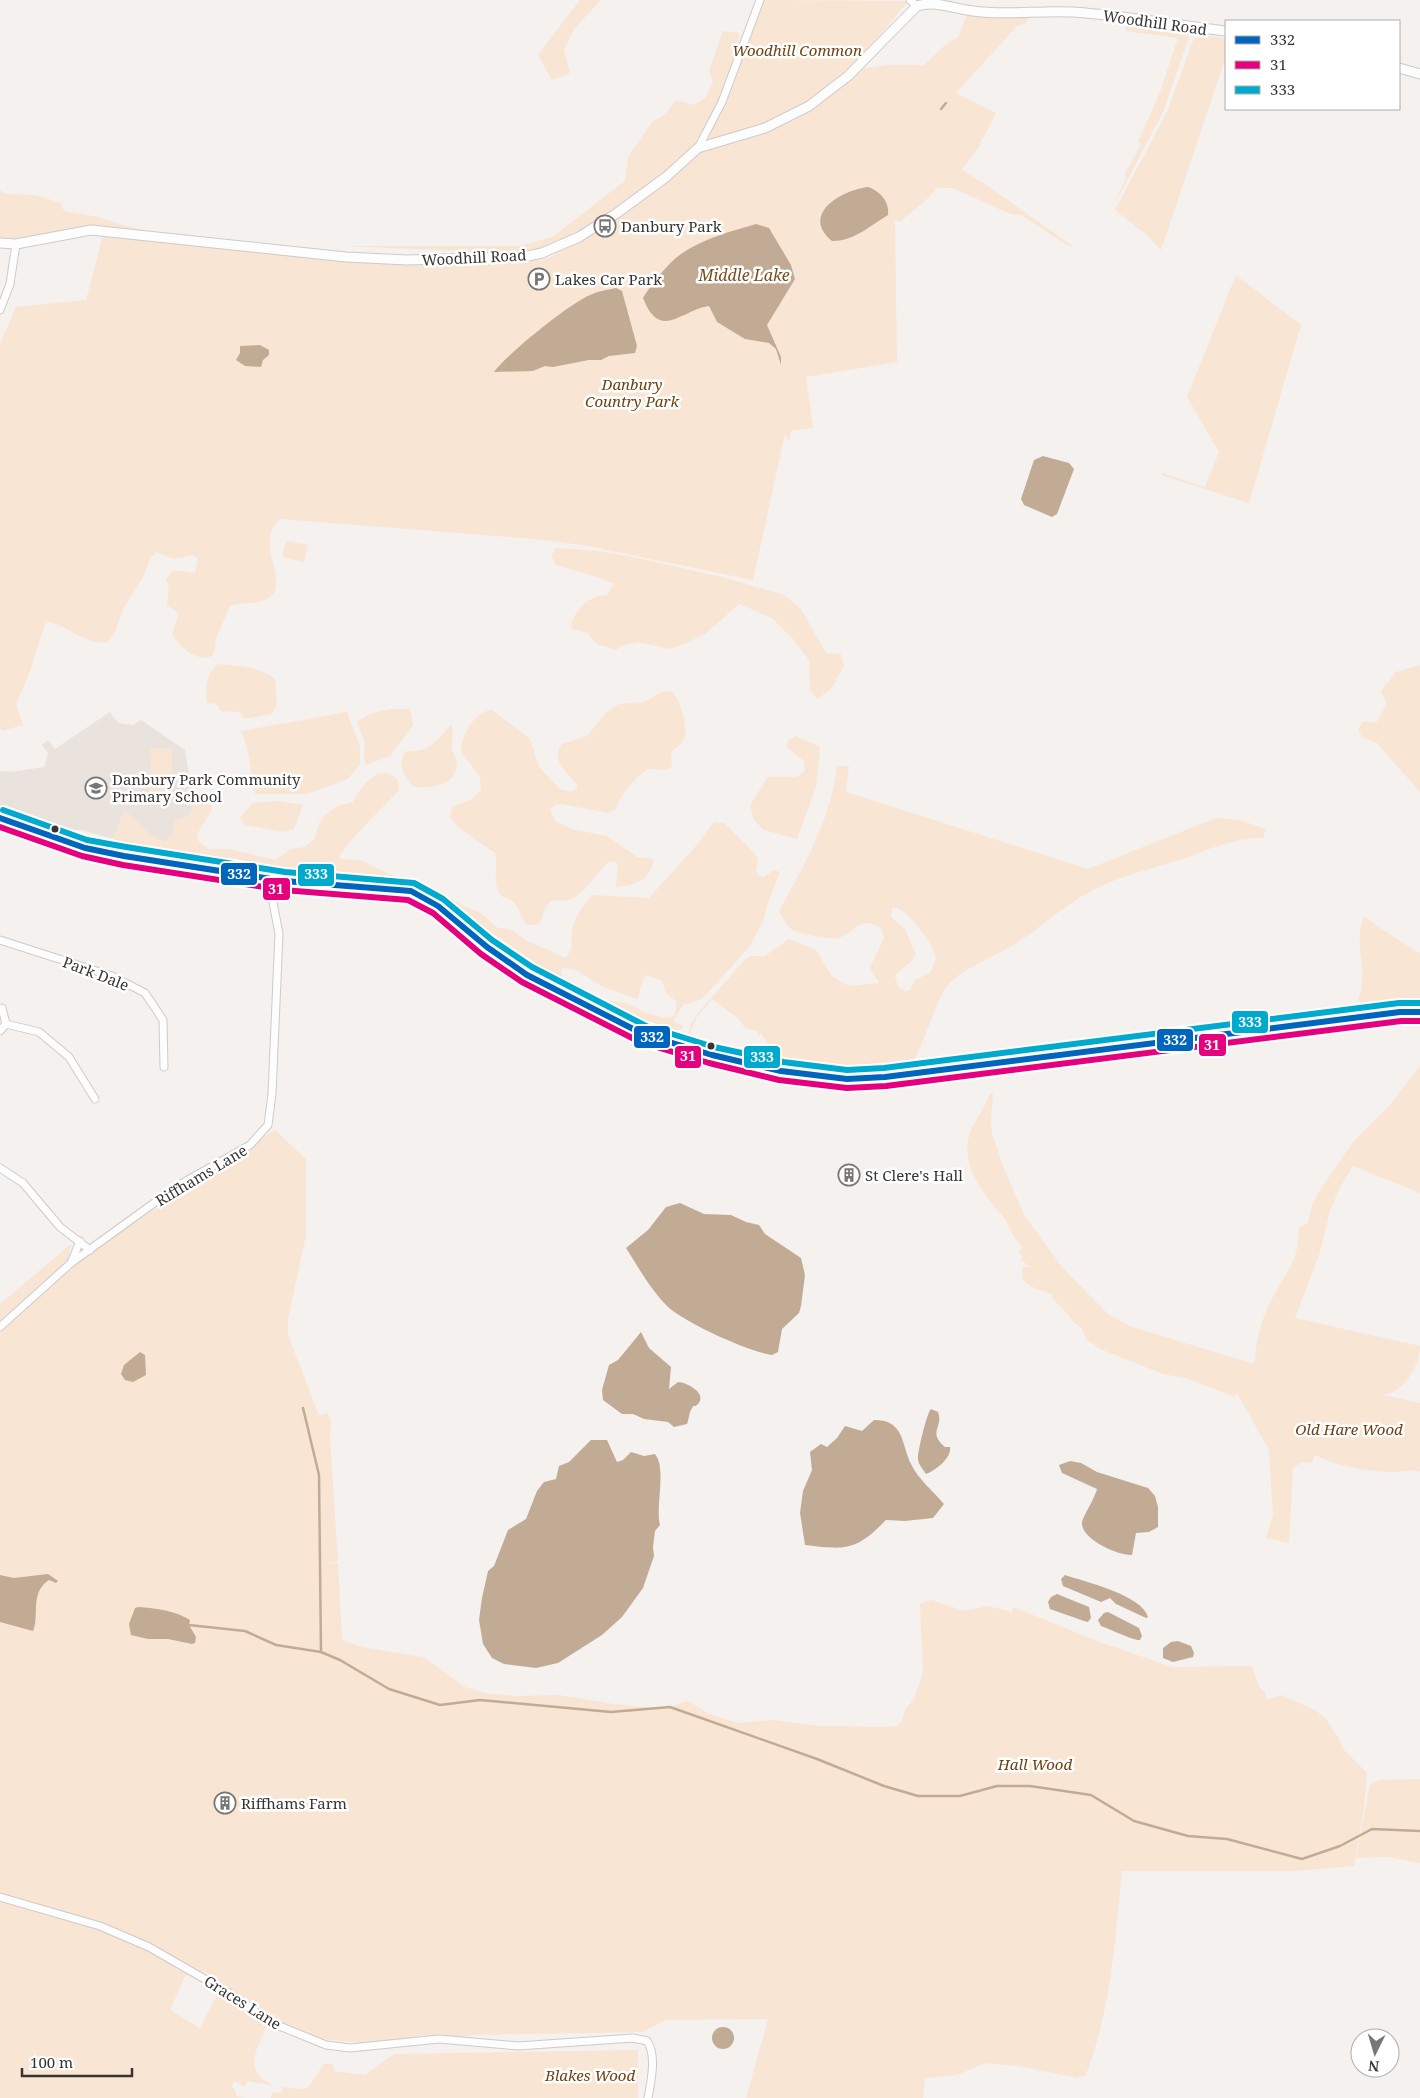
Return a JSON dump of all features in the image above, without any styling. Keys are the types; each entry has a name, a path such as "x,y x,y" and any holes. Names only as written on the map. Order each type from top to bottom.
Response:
{"main road":[{"path":"0,818 85,848 124,856 284,881 411,891 438,906 487,948 527,975 643,1034 712,1056 781,1070 848,1079 885,1077 1400,1012 1420,1012"}],"street":[{"path":"698,148 722,102 760,0"},
{"name":"Woodhill Road","path":"0,243 16,244 91,230 346,257 407,260 523,257 559,247 579,237 666,177 698,148 765,128 809,106 848,76 914,3 935,3 972,11 1007,13 1070,12 1170,22 1225,32"},
{"path":"1400,68 1420,74"},
{"path":"0,310 10,284 16,244"},
{"path":"251,876 272,897 284,881"},
{"name":"Riffhams Lane","path":"0,1327 71,1263 179,1185 250,1146 268,1125 272,1094 279,934 272,897"},
{"name":"Park Dale","path":"0,940 112,976 145,993 163,1020 164,1067"},
{"path":"2,1008 6,1024"},
{"path":"0,1031 6,1024"},
{"path":"6,1024 39,1032 69,1057 95,1100"},
{"path":"0,1168 23,1182 60,1227 90,1250"},
{"path":"71,1263 80,1241"},
{"name":"Graces Lane","path":"0,1897 100,1926 149,1947 229,1993 272,2022 326,2045 350,2048 439,2039 518,2046 633,2038 646,2041 652,2048 648,2098"}],"shaded area":[{"name":"Danbury Park Community Primary School","path":"110,712 118,723 133,725 141,720 185,750 194,805 188,816 181,847 106,837 82,830 63,830 0,808 0,771 11,772 44,767 48,753 42,745 48,740 55,749"}],"green space":[{"path":"580,0 601,0 574,29 564,50 570,73 552,80 538,55"},
{"name":"Woodhill Common","path":"762,0 908,1 857,60 819,93 775,120 745,132 710,140 708,135 724,99 734,83 755,14"},
{"name":"Danbury Country Park","path":"968,13 1028,18 1026,23 1017,26 956,93 996,113 978,148 962,170 1074,247 1070,247 1021,215 1010,214 953,188 937,188 900,222 895,220 897,362 806,377 813,428 791,431 789,442 785,434 753,580 583,545 535,539 280,519 273,528 270,538 276,576 274,594 258,602 230,606 216,638 215,650 212,656 206,658 194,655 179,643 172,634 179,614 167,605 169,586 166,579 173,570 195,573 198,559 193,555 173,559 157,552 151,557 143,577 123,609 115,632 107,642 92,641 56,624 49,622 45,624 29,674 16,704 23,725 2,731 0,728 0,344 16,307 86,300 103,236 353,262 416,264 541,260 551,257 597,230 700,150 767,132 794,120 818,106 861,69 887,65 924,65 944,46 958,37"},
{"path":"1126,25 1187,32 1189,37 1164,110 1113,207 1126,178 1125,174 1141,144 1138,142 1159,95 1178,38 1126,31"},
{"path":"723,31 739,33 738,50 721,98 694,145 659,179 562,242 538,254 339,246 520,246 552,237 625,181 628,157 652,122 667,113 675,100 694,105 706,97 713,82 709,71"},
{"path":"1208,36 1225,39 1225,59 1161,250 1147,235 1115,210 1167,112 1194,38"},
{"path":"0,190 6,194 35,195 61,203 64,211 98,217 165,238 83,225 68,231 21,239 0,239"},
{"path":"1236,275 1301,325 1249,503 1161,475 1162,473 1205,487 1219,452 1187,397"},
{"path":"286,541 308,545 304,562 282,557"},
{"path":"556,548 629,556 726,578 784,595 801,609 826,653 841,654 844,666 831,689 817,699 810,690 809,660 792,638 772,618 739,604 705,634 670,649 639,642 620,646 617,650 597,644 587,633 571,628 578,610 593,598 607,595 614,584 598,577 556,565 551,555"},
{"path":"218,664 255,669 275,679 277,704 272,714 245,719 240,712 221,711 216,704 207,703 207,682 211,672"},
{"path":"1420,665 1420,792 1377,743 1364,738 1358,731 1363,721 1376,723 1387,704 1381,691 1396,672"},
{"path":"664,691 672,692 675,695 685,723 685,737 681,744 671,752 672,767 666,770 647,769 625,791 616,809 608,813 561,804 555,805 550,810 555,821 572,829 607,836 637,857 654,859 649,872 635,883 616,887 618,864 615,861 608,862 578,895 568,900 551,901 546,906 540,923 527,924 515,904 503,897 499,892 496,882 495,853 459,828 450,818 452,807 472,799 481,790 480,777 461,751 470,725 480,715 492,710 530,739 539,767 560,789 571,792 577,789 577,785 559,762 559,750 562,744 587,736 607,712 619,704 644,702"},
{"path":"389,709 410,709 413,725 390,756 366,765 364,757 365,743 357,722 368,715"},
{"path":"347,712 360,747 360,764 348,779 307,794 255,794 247,747 241,731"},
{"path":"451,725 453,730 452,750 457,763 453,777 435,786 414,787 402,770 403,756 406,751 421,750 432,745"},
{"path":"796,736 820,747 816,787 797,839 764,830 754,820 750,805 768,777 796,777 805,771 804,761 787,747 788,740"},
{"path":"151,748 172,748 171,794 149,793"},
{"path":"837,766 849,766 846,792 1088,869 1216,818 1239,820 1266,829 1263,838 1252,838 1222,845 1121,878 1097,888 1015,944 961,974 947,986 943,993 917,1055 908,1067 879,1073 841,1072 803,1067 773,1060 773,1052 761,1033 758,1036 757,1031 745,1028 739,1019 712,999 697,1017 690,1033 707,1043 688,1038 690,1026 696,1015 744,961 750,956 765,956 789,939 816,950 831,975 842,983 850,986 879,983 870,968 884,938 881,928 867,923 858,926 839,938 821,937 793,930 779,911 815,842 834,786","holes":["892,908 898,908 921,930 934,951 936,958 930,973 915,980 910,990 905,991 898,987 895,976 912,961 916,954 905,929 891,917"]},
{"path":"380,773 392,775 396,778 399,783 399,789 347,845 340,859 360,860 389,874 440,891 461,905 481,913 496,927 512,930 527,941 566,958 571,947 574,921 592,895 649,898 695,847 714,822 724,823 755,854 758,861 756,872 759,876 764,877 774,870 780,872 766,908 764,919 750,946 702,999 683,1005 673,1021 683,1026 683,1028 674,1031 662,1028 576,991 424,886 395,878 257,869 112,842 124,809 150,834 164,841 171,837 175,820 188,816 194,805 193,800 203,801 212,806 212,810 197,834 199,842 209,849 229,849 275,860 291,849 304,847 314,840 319,823 325,815 337,806 353,802 366,783","holes":["561,969 576,970 603,987 638,999 641,985 646,975 662,981 666,993 677,1002 675,1014 670,1018 662,1017 646,1013 626,1003 606,1000 562,976"]},
{"path":"279,801 303,805 294,829 284,832 245,825 240,818 252,803"},
{"path":"1364,917 1420,954 1420,1001 1366,1007 1358,1000 1362,978 1360,937"},
{"name":"Old Hare Wood","path":"1420,1066 1420,1193 1353,1166 1339,1189 1330,1211 1319,1255 1295,1318 1420,1346 1414,1369 1404,1384 1391,1393 1383,1395 1420,1403 1420,1472 1412,1470 1388,1472 1360,1469 1342,1465 1315,1455 1312,1463 1302,1462 1293,1468 1289,1543 1266,1538 1273,1515 1269,1450 1237,1393 1235,1397 1189,1379 1163,1374 1100,1349 1086,1339 1081,1327 1074,1323 1053,1299 1053,1295 1028,1285 1023,1278 1022,1267 1030,1267 1021,1260 1023,1256 1018,1252 1023,1247 974,1176 968,1153 971,1130 990,1093 993,1094 992,1133 1003,1166 1024,1215 1062,1267 1108,1314 1129,1326 1251,1363 1255,1362 1258,1336 1266,1311 1289,1270 1295,1255 1299,1238 1299,1227 1308,1223 1312,1205 1320,1190 1353,1142 1389,1106"},
{"name":"Hall Wood","path":"275,1130 306,1159 306,1235 288,1319 288,1335 319,1415 327,1413 331,1420 330,1439 338,1561 326,1564 338,1563 342,1640 362,1647 423,1657 465,1687 484,1693 516,1696 560,1695 613,1704 656,1708 670,1707 688,1701 709,1714 737,1723 773,1720 820,1726 886,1727 896,1726 902,1721 906,1708 914,1699 923,1672 920,1604 931,1600 964,1611 988,1606 1012,1612 1013,1607 1100,1642 1172,1667 1252,1666 1259,1687 1265,1692 1267,1700 1281,1695 1315,1710 1326,1719 1343,1749 1367,1773 1364,1808 1354,1866 1295,1871 1122,1871 1111,1975 1101,2027 1085,2077 1079,2076 1078,2078 1019,2066 985,2063 957,2075 925,2078 923,2098 746,2098 768,2019 666,2020 643,2032 425,2035 402,2040 363,2043 320,2038 282,2024 204,1971 185,1976 170,2010 200,2028 219,1991 268,2023 256,2051 255,2067 258,2074 276,2086 247,2081 245,2087 234,2081 232,2087 236,2092 236,2096 244,2098 0,2098 0,1304 71,1244 67,1263 85,1254 180,1193 179,1191 189,1182 213,1171"},
{"path":"1420,1779 1420,1863 1389,1857 1356,1858 1370,1785 1380,1780"},
{"name":"Blakes Wood","path":"638,2050 638,2098 271,2098 272,2092 282,2093 281,2087 308,2088 324,2064 333,2064 333,2062 334,2071 365,2075 394,2054"}],"water":[{"path":"868,187 876,191 886,201 888,215 854,236 840,241 832,241 823,231 820,222 822,213 837,198"},
{"name":"Middle Lake","path":"756,224 769,228 791,265 795,279 767,325 781,357 781,365 776,349 769,343 745,339 717,322 709,306 672,320 664,321 657,318 650,311 643,298 660,274 681,254 708,240"},
{"path":"616,288 622,291 637,346 635,353 553,367 545,366 533,371 494,372 525,342 568,308 593,294"},
{"path":"260,345 269,350 269,355 263,360 261,367 245,366 236,360 240,353 240,346"},
{"path":"1043,456 1069,463 1074,469 1057,514 1052,517 1024,505 1021,499 1034,460"},
{"path":"680,1203 704,1214 731,1215 746,1222 759,1225 765,1234 801,1258 805,1275 801,1306 799,1313 782,1329 778,1352 772,1355 748,1348 687,1320 667,1306 645,1278 626,1248 648,1230 666,1207"},
{"path":"641,1332 649,1348 671,1367 669,1389 678,1382 682,1382 695,1389 700,1396 698,1404 691,1410 687,1424 674,1427 668,1422 644,1419 633,1414 622,1414 603,1400 602,1390 609,1365 618,1360"},
{"path":"140,1352 145,1355 146,1375 133,1382 125,1380 121,1374 124,1365"},
{"path":"931,1409 938,1412 937,1437 945,1447 950,1447 950,1451 942,1464 926,1474 919,1463 918,1456 925,1425"},
{"path":"874,1420 884,1421 897,1429 914,1470 944,1504 933,1518 905,1521 886,1520 866,1538 850,1546 831,1548 805,1545 800,1513 803,1491 812,1470 810,1452 821,1444 827,1447 837,1438 845,1426 862,1431"},
{"path":"591,1440 607,1440 617,1462 623,1460 631,1452 644,1456 655,1454 658,1461 661,1478 660,1525 655,1531 654,1556 643,1588 622,1617 602,1635 558,1663 536,1668 504,1664 492,1658 483,1644 479,1620 488,1571 494,1566 508,1530 526,1519 537,1491 544,1482 556,1479 559,1466 569,1462"},
{"path":"1070,1461 1081,1463 1097,1472 1148,1488 1155,1496 1158,1507 1158,1527 1149,1532 1136,1533 1132,1555 1118,1553 1101,1545 1087,1534 1083,1528 1083,1519 1097,1489 1062,1473 1059,1465"},
{"path":"48,1574 58,1581 56,1583 49,1580 39,1591 33,1631 0,1622 0,1575 14,1578"},
{"path":"1065,1575 1125,1596 1144,1609 1148,1617 1146,1618 1116,1604 1110,1598 1101,1602 1063,1586 1061,1579"},
{"path":"1057,1594 1089,1607 1091,1618 1088,1622 1050,1609 1048,1602 1051,1597"},
{"path":"135,1608 166,1610 190,1620 189,1625 196,1637 195,1643 168,1639 148,1639 131,1635 129,1624"},
{"path":"1108,1612 1139,1628 1142,1636 1140,1640 1127,1637 1101,1626 1098,1620 1104,1613"},
{"path":"1178,1641 1191,1646 1194,1653 1193,1657 1173,1662 1163,1658 1163,1648 1171,1642"},
{"path":"723,2027 731,2030 734,2038 731,2046 723,2049 715,2046 712,2038 715,2030"}],"waterway":[{"path":"941,109 946,103"},
{"path":"303,1408 319,1475 321,1652 340,1660 389,1689 440,1705 480,1700 611,1712 670,1707 817,1759 884,1786 918,1796 960,1796 997,1786 1030,1786 1091,1795 1134,1821 1188,1836 1227,1839 1302,1859 1340,1846 1372,1829 1420,1831"},
{"path":"189,1625 245,1631 276,1645 321,1652"}],"transit line":[{"name":"333","path":"3,810 87,840 126,847 285,872 414,883 443,899 492,940 532,967 646,1026 714,1047 783,1062 847,1070 884,1068 1399,1003 1420,1003"},
{"name":"332","path":"0,818 85,848 124,856 284,881 411,891 438,906 487,947 527,975 643,1034 712,1055 781,1071 847,1079 885,1077 1400,1012 1420,1012"},
{"name":"31","path":"0,827 82,856 123,865 283,890 408,900 433,913 481,954 522,982 640,1042 709,1063 779,1080 847,1088 886,1086 1401,1021 1420,1021"}],"place":[{"name":"Danbury Park","path":"605,226"},
{"name":"Lakes Car Park","path":"539,279"},
{"name":"Danbury Park Community Primary School","path":"96,788"},
{"name":"St Clere's Hall","path":"849,1175"},
{"name":"Riffhams Farm","path":"225,1803"}]}
